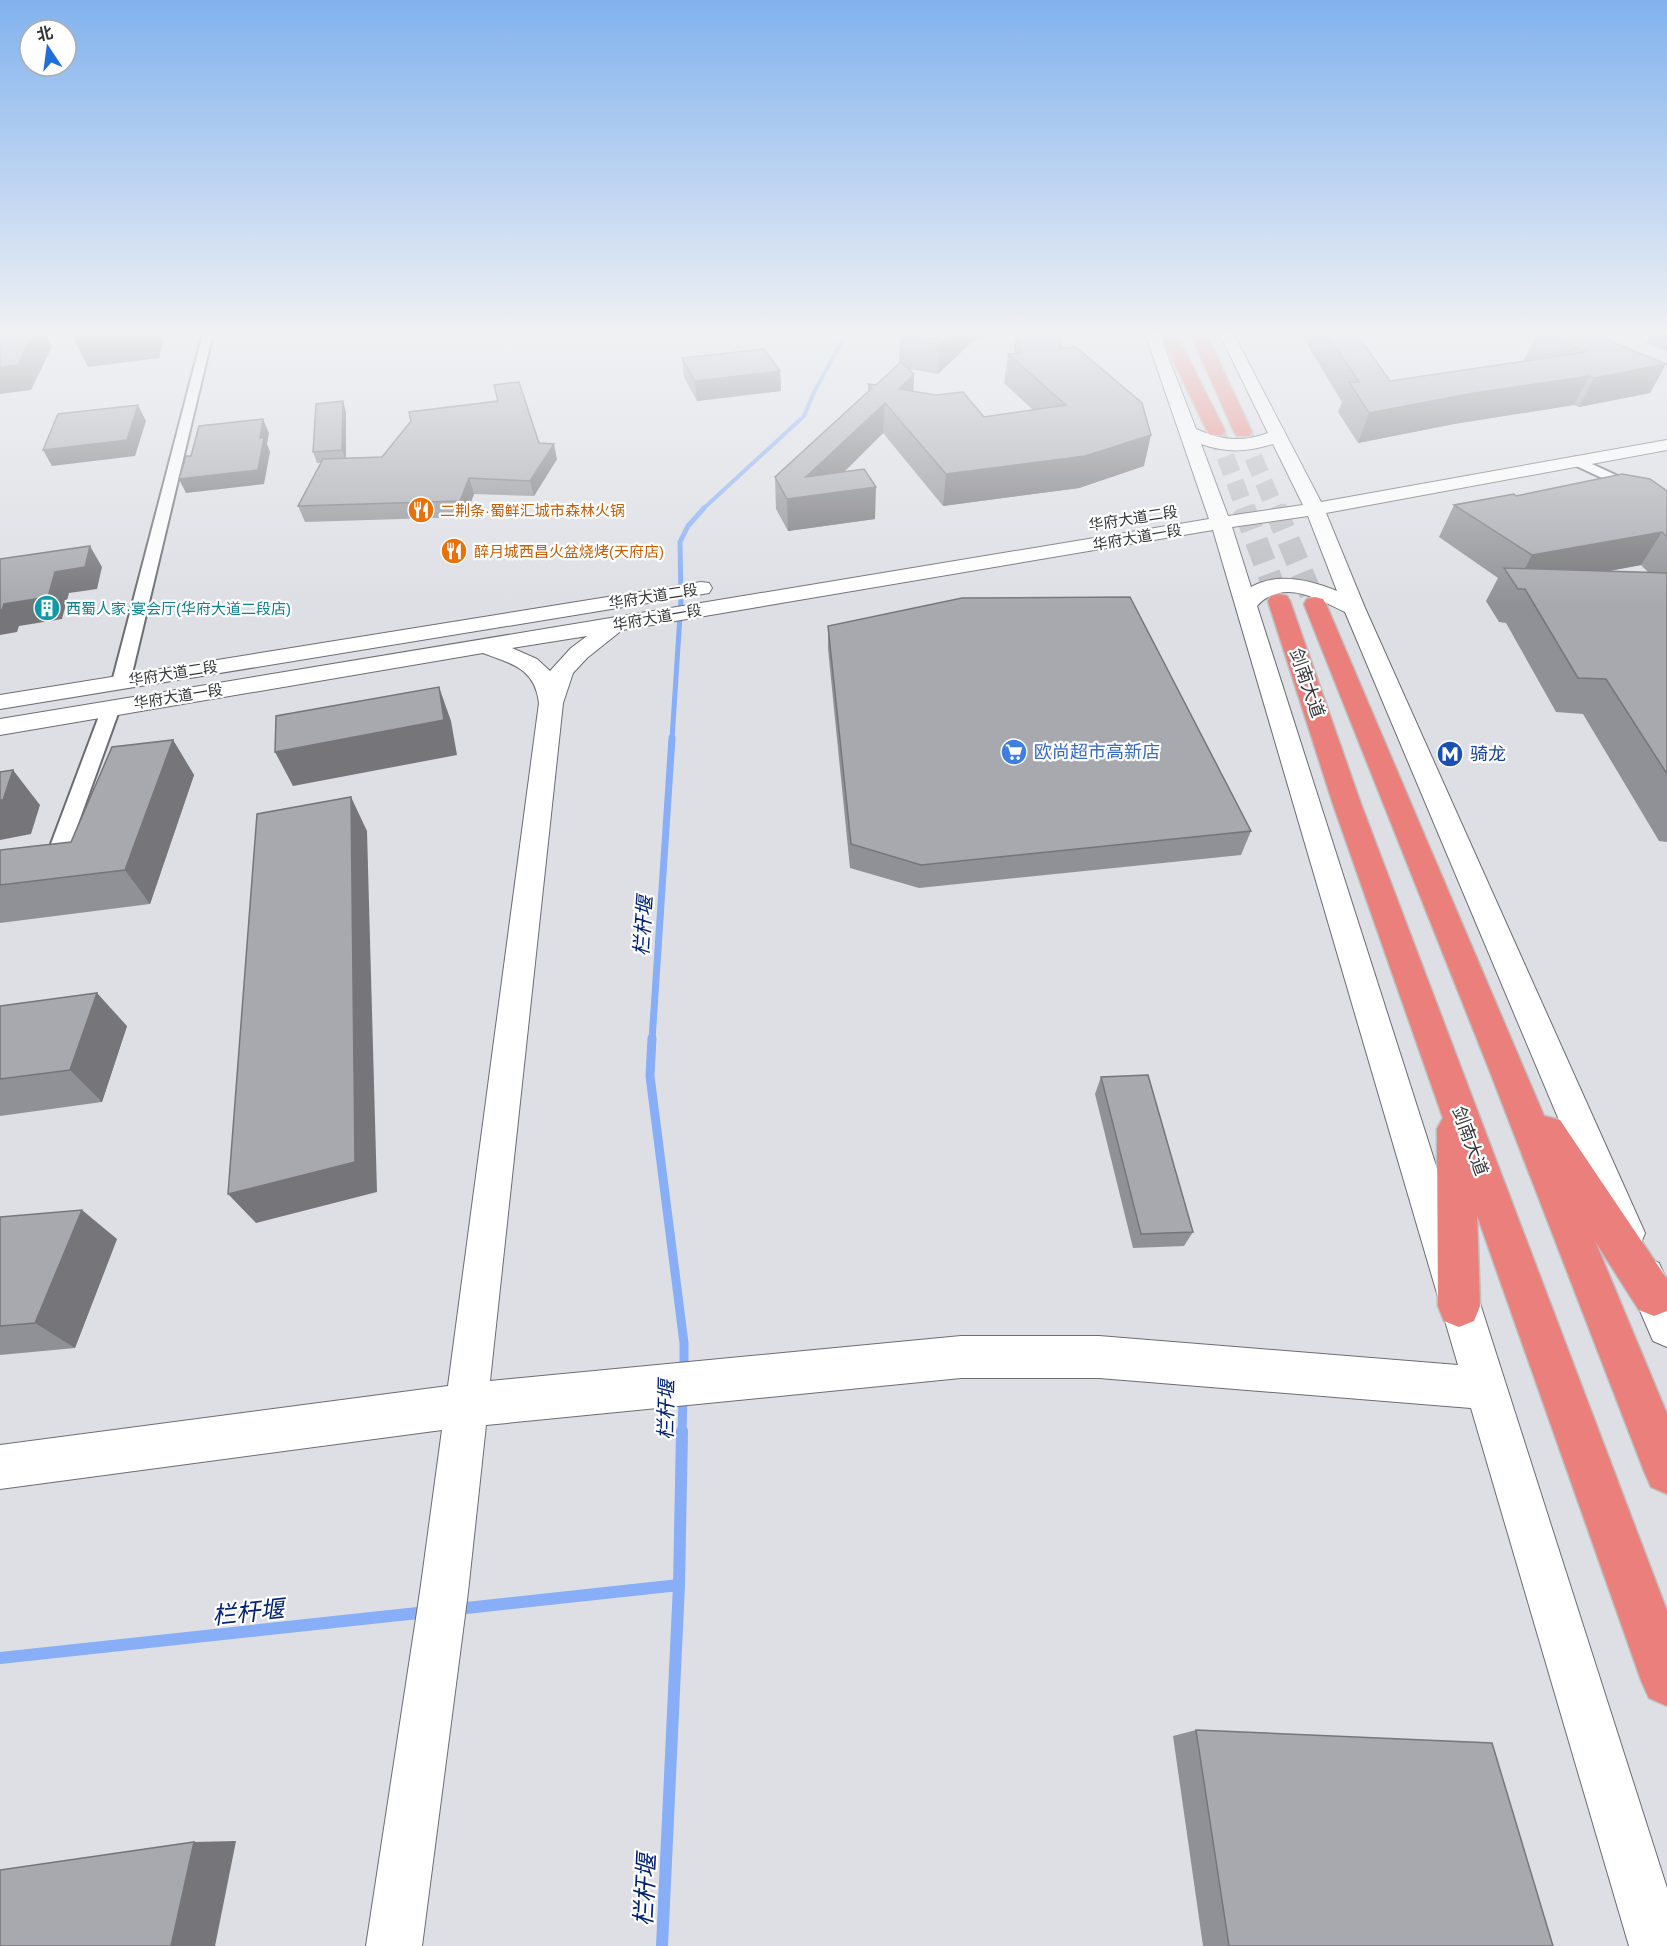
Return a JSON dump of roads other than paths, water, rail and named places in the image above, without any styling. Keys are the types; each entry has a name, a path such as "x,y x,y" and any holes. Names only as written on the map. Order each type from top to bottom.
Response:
{"highway":[{"path":"1200,424 1202,431"},
{"path":"1239,424 1243,432"},
{"name":"剑南大道","path":"1262,602 1347,804 1667,1680"},
{"name":"剑南大道","path":"1315,604 1507,1070 1667,1471"},
{"path":"1507,1070 1662,1306"},
{"path":"1456,1103 1459,1306"}],"main road":[{"path":"1198,424 1212,443 1237,447 1256,445 1277,436"},
{"path":"1271,424 1310,501 1354,608 1662,1306"},
{"name":"华府大道一段","path":"0,727 621,624 654,607 698,599 1310,501 1667,428"},
{"path":"1202,431 1218,514 1262,602 1459,1306 1658,1946"},
{"path":"1310,501 1577,461 1667,445"},
{"name":"华府大道二段","path":"1156,514 1218,514"},
{"name":"华府大道二段","path":"698,599 720,585"},
{"path":"1262,602 1262,589 1292,585 1321,591 1354,608"},
{"name":"华府大道二段","path":"0,702 121,681 654,607"},
{"path":"394,1946 430,1703 468,1405 551,703 562,671 579,653 621,624"},
{"path":"483,646 525,663 539,672 547,684 551,703"},
{"path":"0,1467 468,1405 961,1357 1099,1357 1484,1388"}],"street":[{"path":"121,681 185,424"},
{"path":"1577,461 1667,504"},
{"path":"55,860 111,708"}],"waterway":[{"name":"栏杆堰","path":"704,508 796,424"},
{"name":"栏杆堰","path":"672,739 681,600 680,542 688,526 704,508"},
{"name":"栏杆堰","path":"652,1040 672,738"},
{"name":"栏杆堰","path":"652,1038 650,1076 684,1343 684,1372"},
{"name":"栏杆堰","path":"682,1433 683,1396"},
{"name":"栏杆堰","path":"679,1585 682,1431"},
{"name":"栏杆堰","path":"457,1609 679,1585"},
{"name":"栏杆堰","path":"662,1946 679,1585"},
{"name":"栏杆堰","path":"0,1658 427,1612"}],"tunnel":[{"path":"1216,431 1245,509"},
{"path":"1243,432 1275,509"},
{"path":"1244,508 1279,601"},
{"path":"1275,508 1315,604"}],"place":[{"name":"二荆条·蜀鲜汇城市森林火锅","path":"421,510"},
{"name":"醉月城西昌火盆烧烤(天府店)","path":"454,551"},
{"name":"西蜀人家·宴会厅(华府大道二段店)","path":"47,608"},
{"name":"欧尚超市高新店","path":"1014,752"},
{"name":"骑龙","path":"1450,754"}]}
